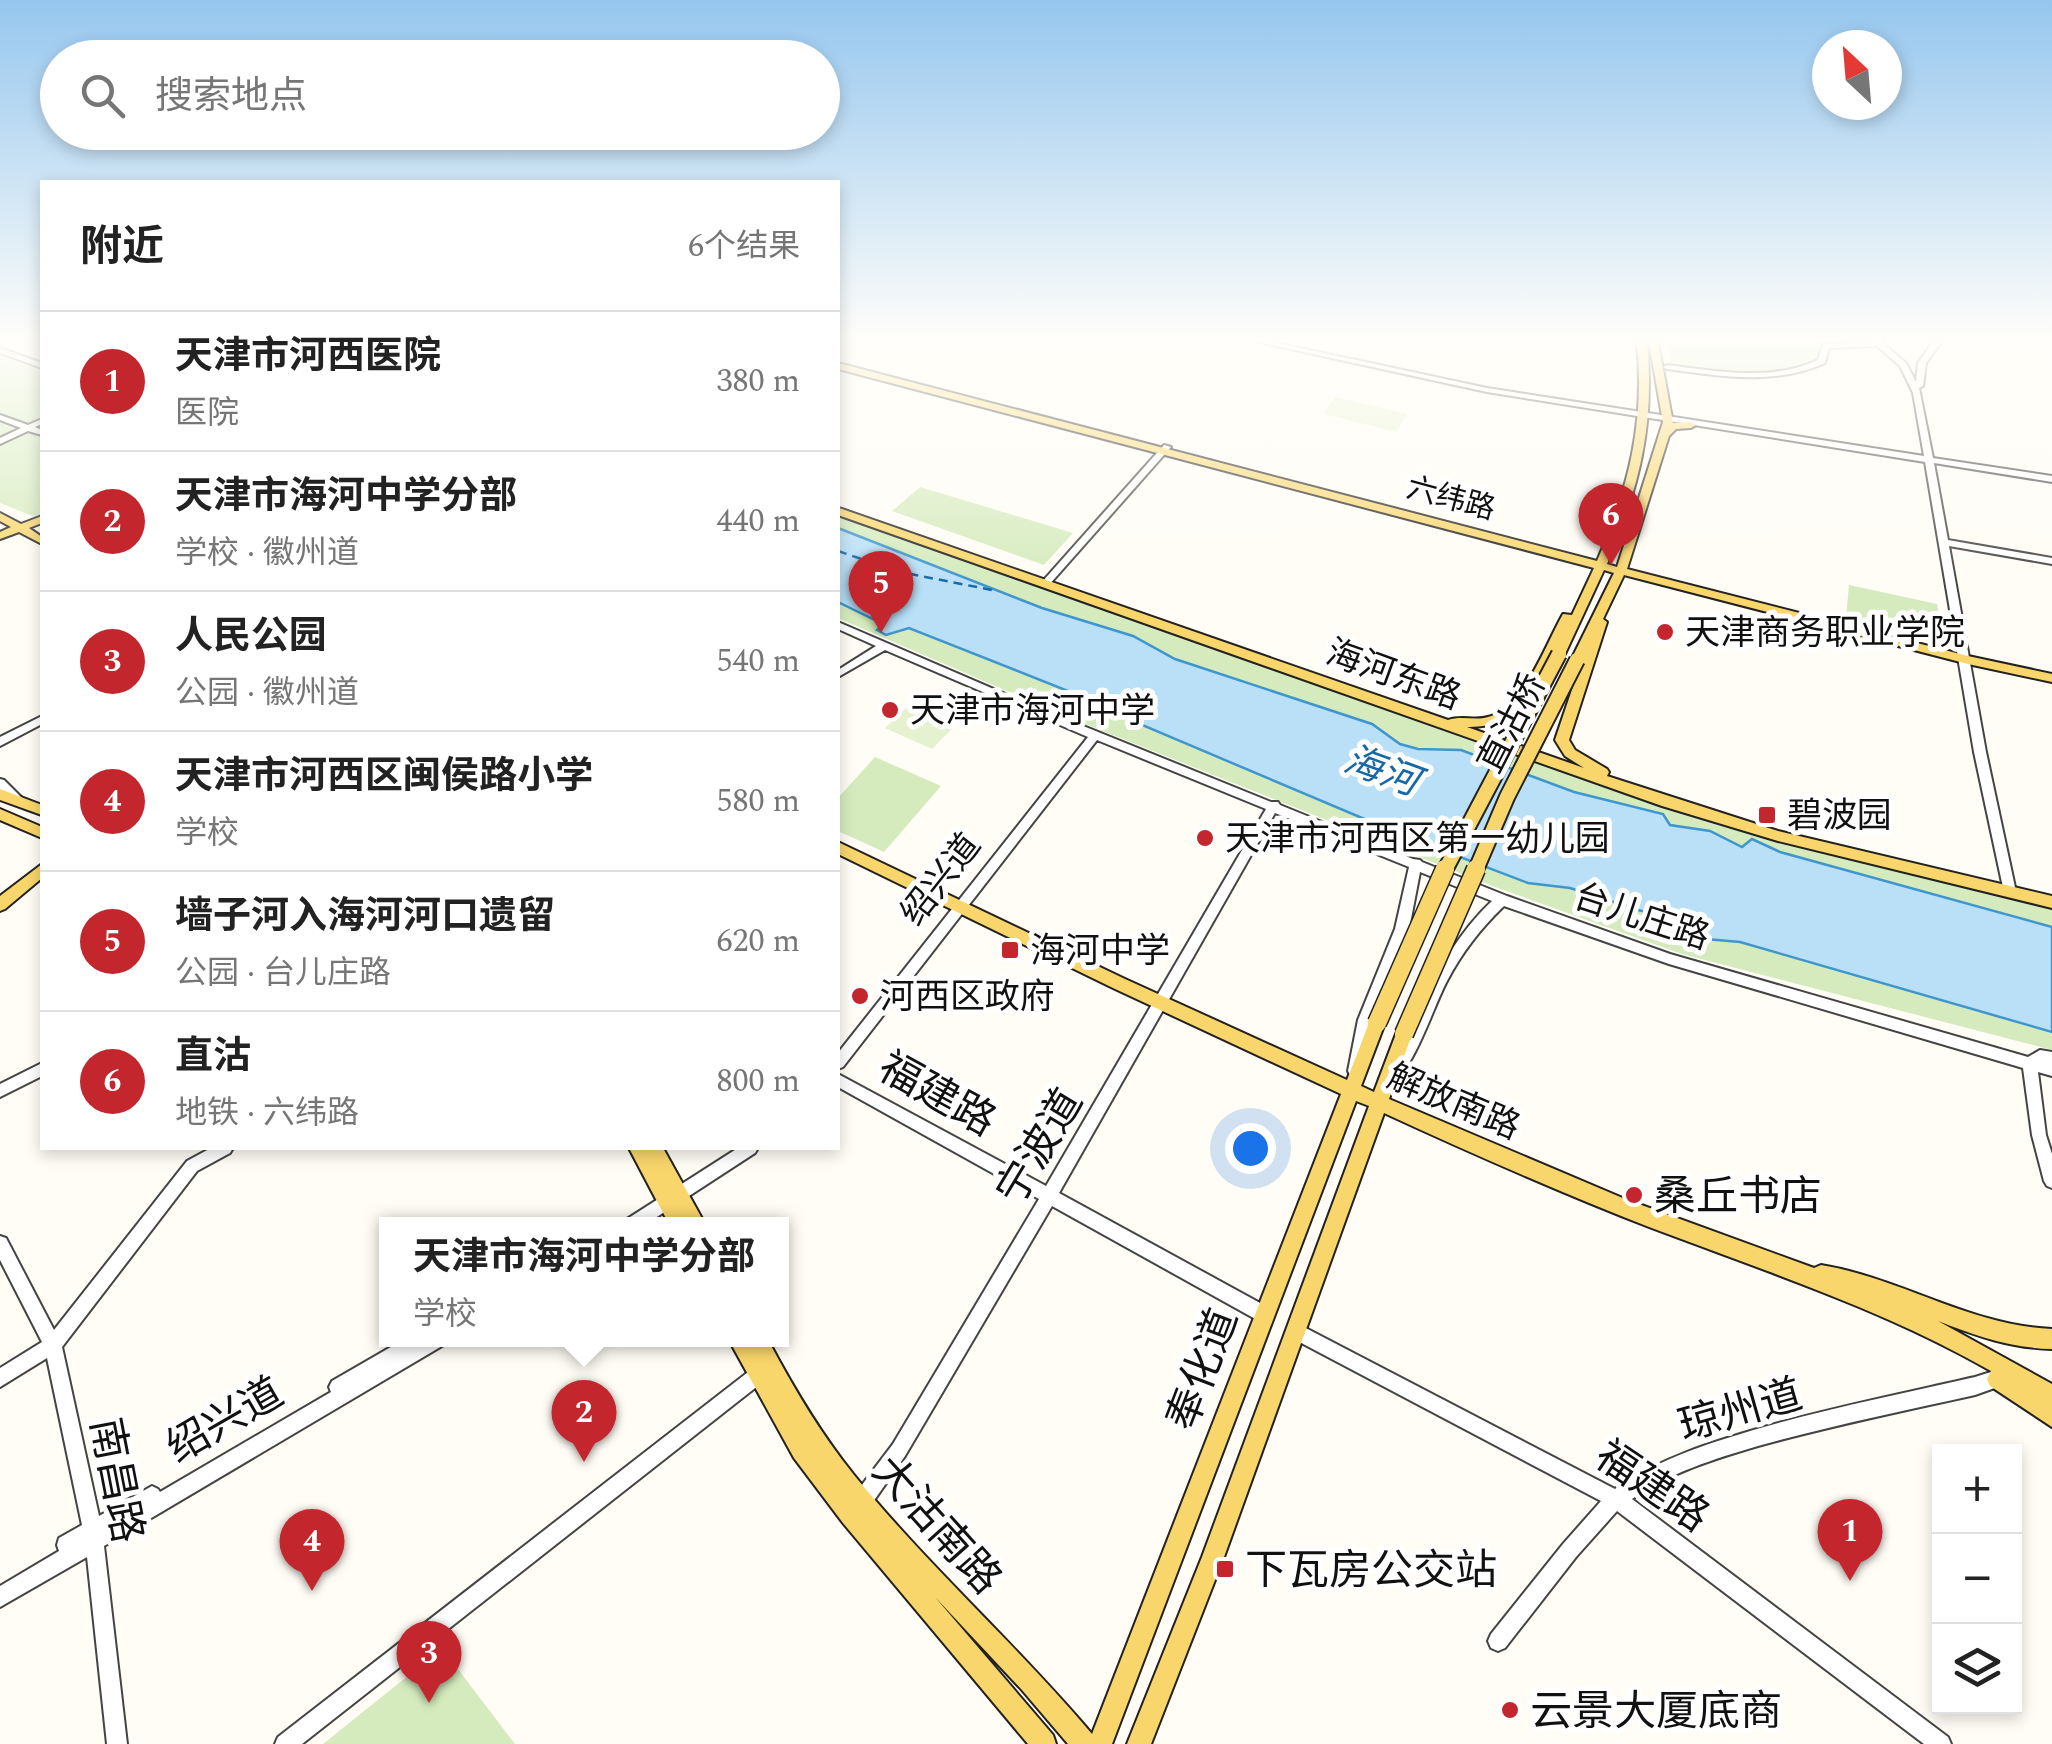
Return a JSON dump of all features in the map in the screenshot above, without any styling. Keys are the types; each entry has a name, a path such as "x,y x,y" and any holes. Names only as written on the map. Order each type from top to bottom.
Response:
{"main road":[{"name":"六纬路","path":"1070,423 1965,656 2052,674"},
{"path":"1454,722 1492,721 1506,714 1520,700 1568,614 1588,597 1644,423"},
{"path":"1606,774 1577,758 1562,740 1598,641 1602,606 1622,568 1665,423"},
{"name":"海河东路","path":"840,509 1606,774 1779,828 2013,888 2052,902"},
{"path":"0,516 37,530"},
{"path":"0,536 37,530"},
{"path":"0,545 37,530"},
{"name":"海河东路","path":"1047,581 1667,802 1778,836 2013,888 2052,892"},
{"name":"直沽桥","path":"1377,1023 1446,869 1588,597"},
{"name":"直沽桥","path":"1404,1034 1484,846 1602,606"},
{"path":"0,794 40,809"},
{"path":"0,814 40,831"},
{"name":"解放南路","path":"840,849 1160,1004 1379,1095 1651,1220 1802,1273 2052,1396"},
{"path":"0,904 40,872"},
{"path":"0,913 40,885"},
{"name":"奉化道","path":"1100,1744 1377,1023"},
{"name":"奉化道","path":"1139,1744 1404,1034"},
{"path":"1330,1144 1346,1136 1356,1144 1359,1155"},
{"path":"639,1150 671,1199 689,1217"},
{"path":"655,1150 677,1217"},
{"path":"1802,1273 1852,1279 2002,1332 2036,1340 2052,1339"},
{"name":"大沽南路","path":"743,1347 802,1450 1039,1690 1084,1744"},
{"name":"大沽南路","path":"760,1347 857,1508 1044,1744"},
{"name":"解放南路","path":"2000,1372 2052,1416"}],"street":[{"path":"17,423 40,432"},
{"path":"0,440 33,423"},
{"path":"1693,423 2052,479"},
{"path":"1922,423 1947,542 1965,656"},
{"path":"1924,423 1965,656 2013,888"},
{"path":"1047,581 1166,448"},
{"path":"1947,542 2052,561"},
{"name":"台儿庄路","path":"840,626 1095,735 1502,900 1669,959 2052,1070"},
{"path":"840,673 884,646"},
{"path":"0,742 40,721"},
{"name":"绍兴道","path":"840,1060 1095,735"},
{"path":"0,783 18,801"},
{"name":"宁波道","path":"857,1508 899,1450 1274,805"},
{"path":"1352,1084 1357,1046 1402,929 1416,863"},
{"path":"1379,1095 1402,1064 1446,966 1480,919 1502,900"},
{"path":"2052,1058 2040,1056 2030,1064 2039,1135 2052,1181"},
{"path":"0,1091 40,1069"},
{"name":"福建路","path":"840,1081 1264,1314"},
{"path":"0,1378 52,1346 192,1166 221,1150"},
{"path":"644,1217 747,1150"},
{"path":"633,1217 671,1199"},
{"name":"南昌路","path":"0,1244 52,1346 93,1533 118,1744"},
{"name":"福建路","path":"1296,1331 1616,1499 1941,1744"},
{"name":"绍兴道","path":"0,1588 406,1347"},
{"name":"绍兴道","path":"0,1597 93,1533 424,1347"},
{"name":"琼州道","path":"1498,1641 1616,1499 1673,1467 2000,1372"},
{"path":"286,1744 758,1375"}],"green space":[{"path":"0,423 40,423 40,515 35,517 0,503"},
{"path":"1362,423 1401,423 1396,432"},
{"path":"920,487 1073,533 1044,565 892,511"},
{"path":"840,515 1685,812 1857,862 2052,907 2052,1050 1682,954 1495,887 1060,714 840,619"},
{"path":"1849,585 1937,604 1944,642 1846,618"},
{"path":"906,708 953,728 932,749 885,728"},
{"path":"875,757 941,786 884,852 840,832 840,796"},
{"path":"448,1656 515,1744 323,1744 424,1663"}],"water":[{"name":"海河","path":"840,529 1042,608 1133,636 1175,659 1372,724 1400,744 1418,749 1461,750 1574,792 1663,814 1670,825 1710,831 1742,847 1752,839 1780,852 2052,927 2052,1032 1740,942 1706,939 1657,916 1570,888 1528,883 1400,834 1135,722 1116,710 909,628 886,635 877,630 883,624 840,603"}],"ferry route":[{"path":"840,552 900,572 992,590"}],"place":[{"name":"直沽","path":"1611,565"},
{"name":"天津商务职业学院","path":"1665,632"},
{"name":"墙子河入海河河口遗留","path":"881,633"},
{"name":"天津市海河中学","path":"890,710"},
{"name":"碧波园","path":"1767,815"},
{"name":"天津市河西区第一幼儿园","path":"1205,838"},
{"name":"海河中学","path":"1010,950"},
{"name":"河西区政府","path":"860,996"},
{"name":"桑丘书店","path":"1634,1195"},
{"name":"天津市海河中学分部","path":"584,1462"},
{"name":"下瓦房公交站","path":"1225,1569"},
{"name":"天津市河西医院","path":"1850,1581"},
{"name":"天津市河西区闽侯路小学","path":"312,1591"},
{"name":"人民公园","path":"429,1703"},
{"name":"云景大厦底商","path":"1510,1710"}]}
